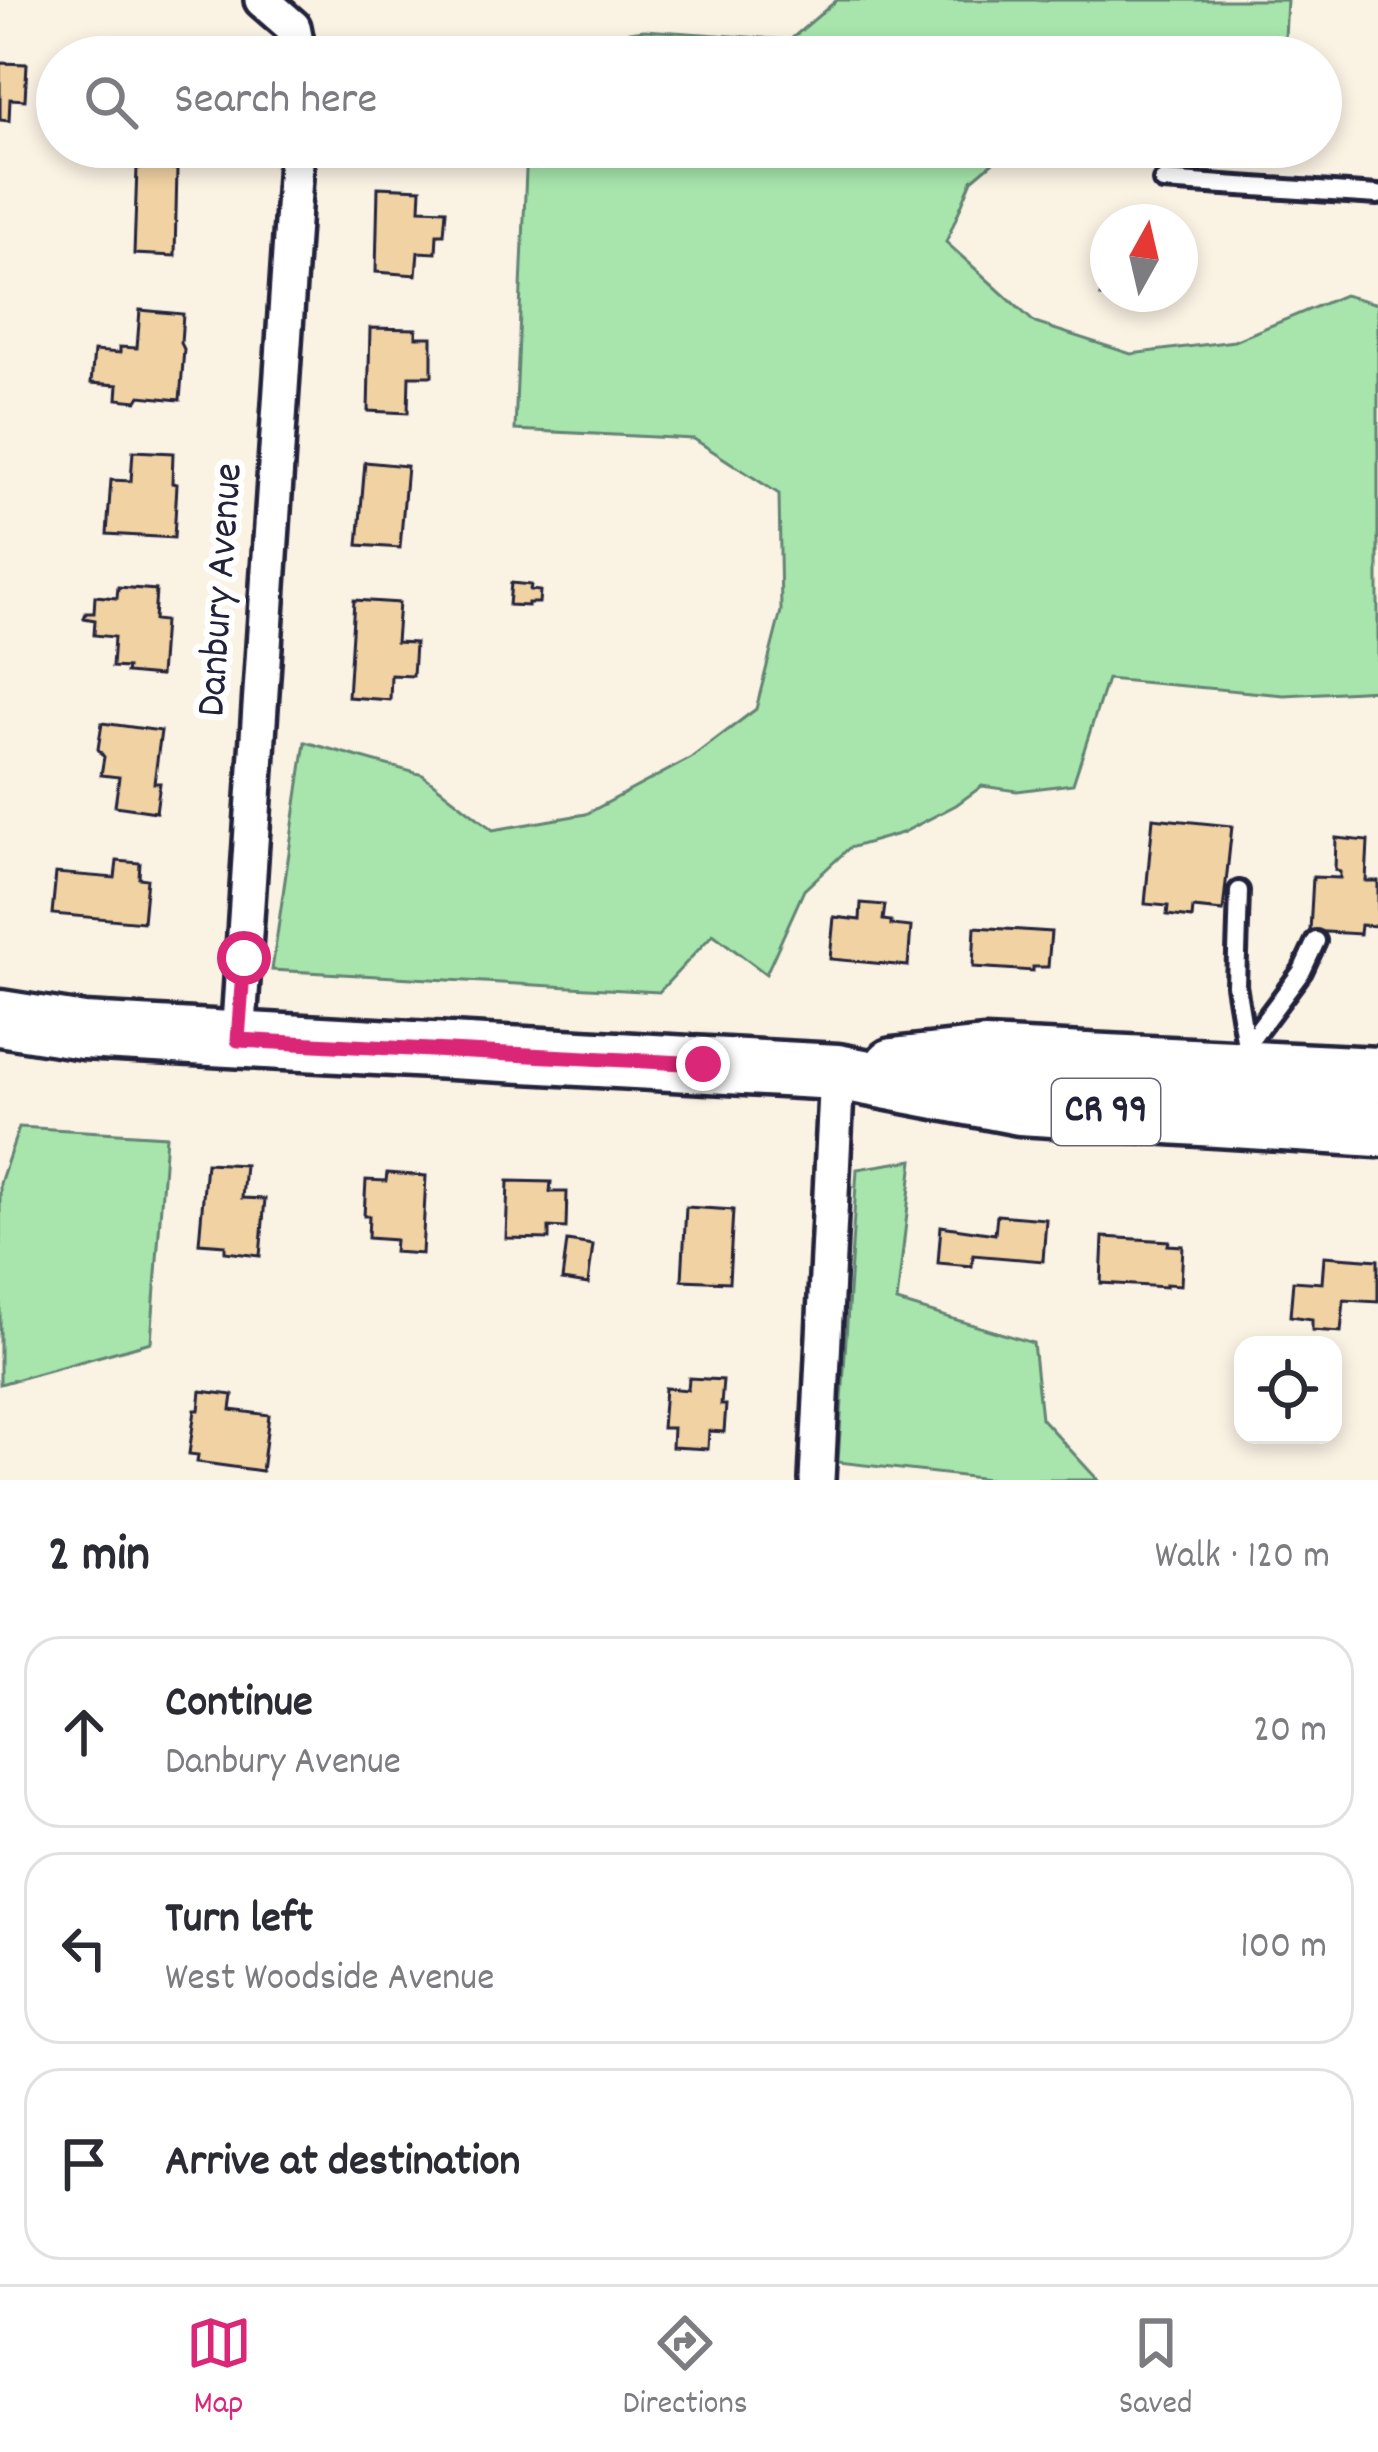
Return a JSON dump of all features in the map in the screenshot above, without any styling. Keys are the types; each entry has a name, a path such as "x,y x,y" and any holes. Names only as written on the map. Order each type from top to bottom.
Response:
{"main road":[{"name":"CR 99","path":"0,1018 83,1030 837,1072 1020,1106 1378,1129"},
{"name":"CR 99","path":"0,1034 83,1030"},
{"name":"CR 99","path":"837,1072 984,1056 1245,1057 1378,1075"}],"street":[{"path":"262,0 292,27 294,36"},
{"name":"Danbury Avenue","path":"238,1040 296,168"},
{"path":"818,1480 837,1072"}],"lane":[{"path":"1163,181 1378,195"},
{"path":"1239,891 1236,986 1245,1057"},
{"path":"1245,1057 1316,941"}],"green space":[{"path":"837,0 1287,0 1285,36 795,36"},
{"path":"644,30 732,36 599,36"},
{"path":"526,168 986,168 972,180 946,242 1035,323 1131,354 1234,341 1344,295 1378,304 1378,690 1284,695 1107,679 1073,784 1017,791 982,786 902,833 849,848 804,890 766,974 713,934 659,992 272,970 305,742 423,775 493,830 586,814 691,758 756,709 781,611 779,494 694,439 515,430"},
{"path":"19,1127 166,1136 151,1342 0,1384 0,1183"},
{"path":"913,1160 897,1302 1033,1343 1041,1418 1098,1480 997,1480 838,1462 857,1169"}],"building":[{"path":"0,63 27,64 25,100 10,99 9,121 0,120"},
{"path":"137,168 177,169 175,256 134,254"},
{"path":"378,187 421,189 420,209 446,210 436,253 418,252 416,275 376,272"},
{"path":"140,310 183,314 180,400 117,399 118,385 91,383 94,351 120,353 120,347 137,348"},
{"path":"370,328 416,329 416,337 432,337 432,376 409,376 408,413 368,411"},
{"path":"133,451 173,453 172,483 177,484 174,538 107,534 111,480 131,481"},
{"path":"365,462 407,466 400,548 358,545"},
{"path":"511,583 540,591 539,603 509,605"},
{"path":"118,587 156,590 154,620 164,621 160,676 112,667 114,637 94,635 95,620 84,618 94,613 95,596 117,598"},
{"path":"354,600 399,603 396,642 415,643 413,676 391,675 390,700 348,697"},
{"path":"102,723 161,731 154,783 160,783 156,812 115,806 119,777 101,775"},
{"path":"1153,818 1232,826 1223,911 1193,908 1192,918 1167,915 1168,906 1145,904"},
{"path":"1336,838 1368,841 1366,881 1378,881 1378,926 1361,925 1360,934 1310,931 1313,877 1340,878 1335,870"},
{"path":"117,861 140,863 139,878 147,879 143,922 52,914 56,873 115,878"},
{"path":"861,903 885,905 883,920 911,927 908,966 830,959 834,917 860,920"},
{"path":"975,927 1051,932 1048,967 1033,967 1033,971 973,967"},
{"path":"206,1163 245,1165 242,1198 265,1199 260,1256 199,1243"},
{"path":"387,1173 426,1176 422,1254 394,1252 395,1240 368,1238 366,1180 386,1181"},
{"path":"508,1181 551,1182 550,1192 567,1192 566,1228 549,1227 549,1239 506,1238"},
{"path":"686,1207 733,1210 729,1282 682,1280"},
{"path":"997,1215 1046,1219 1043,1261 973,1255 972,1266 938,1263 941,1226 995,1234"},
{"path":"1103,1237 1183,1246 1181,1285 1101,1283"},
{"path":"567,1241 593,1245 588,1284 562,1280"},
{"path":"1324,1256 1378,1260 1378,1302 1344,1300 1341,1332 1312,1330 1312,1319 1290,1316 1293,1281 1322,1283"},
{"path":"689,1378 723,1380 724,1432 709,1431 708,1449 672,1447 673,1428 662,1428 665,1388 688,1390"},
{"path":"201,1391 233,1395 231,1410 269,1415 262,1471 197,1462 198,1455 189,1454"}],"route":[{"path":"244,958 238,1040 703,1064"}]}
